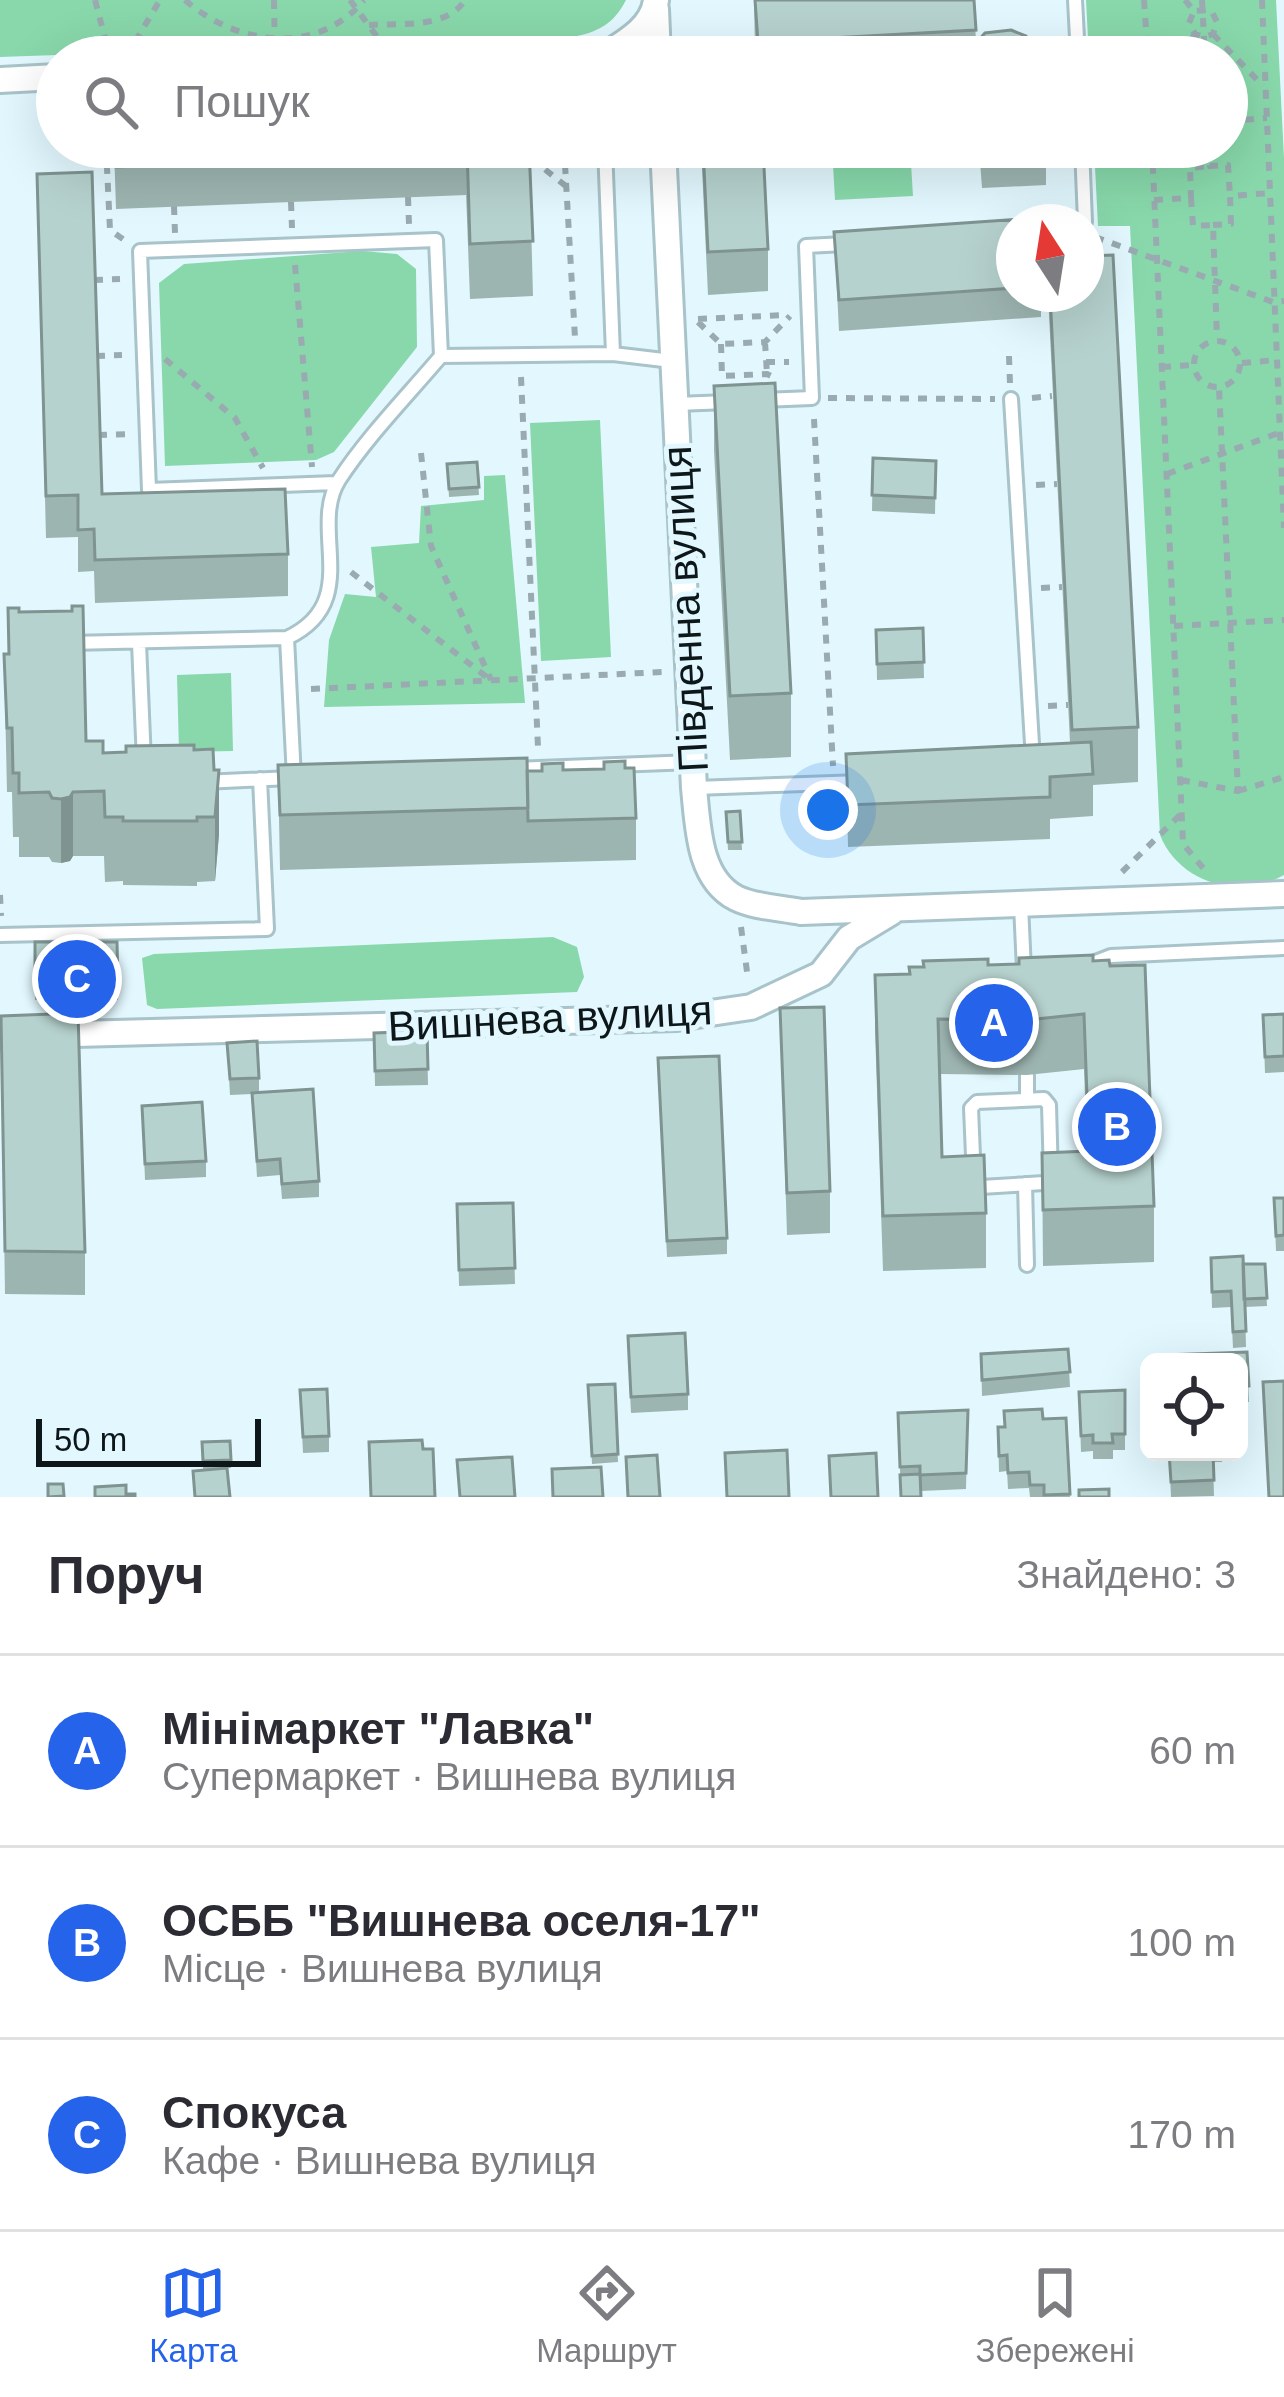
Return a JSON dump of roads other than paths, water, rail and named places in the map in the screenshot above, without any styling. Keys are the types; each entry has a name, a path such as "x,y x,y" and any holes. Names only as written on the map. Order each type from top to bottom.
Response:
{"street":[{"path":"636,36 656,4"},
{"path":"656,4 657,36"},
{"path":"0,80 36,78"},
{"name":"Південна вулиця","path":"665,168 683,320 673,361 693,775 701,849 716,883 738,900 801,912 894,911"},
{"path":"894,911 1284,894"},
{"name":"Вишнева вулиця","path":"0,1036 677,1018 751,1007 820,974 849,938 894,911"}],"lane":[{"path":"1075,0 1077,36"},
{"path":"606,168 613,354"},
{"path":"1083,168 1084,204"},
{"path":"46,644 287,638 303,631 331,589 330,513 336,483 441,356 436,240 140,251 149,490 336,483"},
{"path":"675,404 812,398 806,246 852,244"},
{"path":"441,356 613,354 673,361"},
{"path":"1011,399 1034,774"},
{"path":"287,638 294,778"},
{"path":"139,643 145,784"},
{"path":"502,770 875,781"},
{"path":"191,782 311,777"},
{"path":"0,934 267,929 260,779"},
{"path":"1022,905 1024,991"},
{"path":"1065,967 1086,966 1111,956 1284,948"},
{"path":"1024,969 1044,968"},
{"path":"1027,1076 1027,1100"},
{"path":"1044,1100 1049,1106 1051,1177 1044,1184 1025,1184 981,1186 974,1180 971,1108 977,1102 1044,1100"},
{"path":"1025,1184 1028,1265"}],"place":[{"name":"Спокуса","path":"77,979"},
{"name":"Мінімаркет \"Лавка\"","path":"994,1023"},
{"name":"ОСББ \"Вишнева оселя-17\"","path":"1117,1127"}]}
